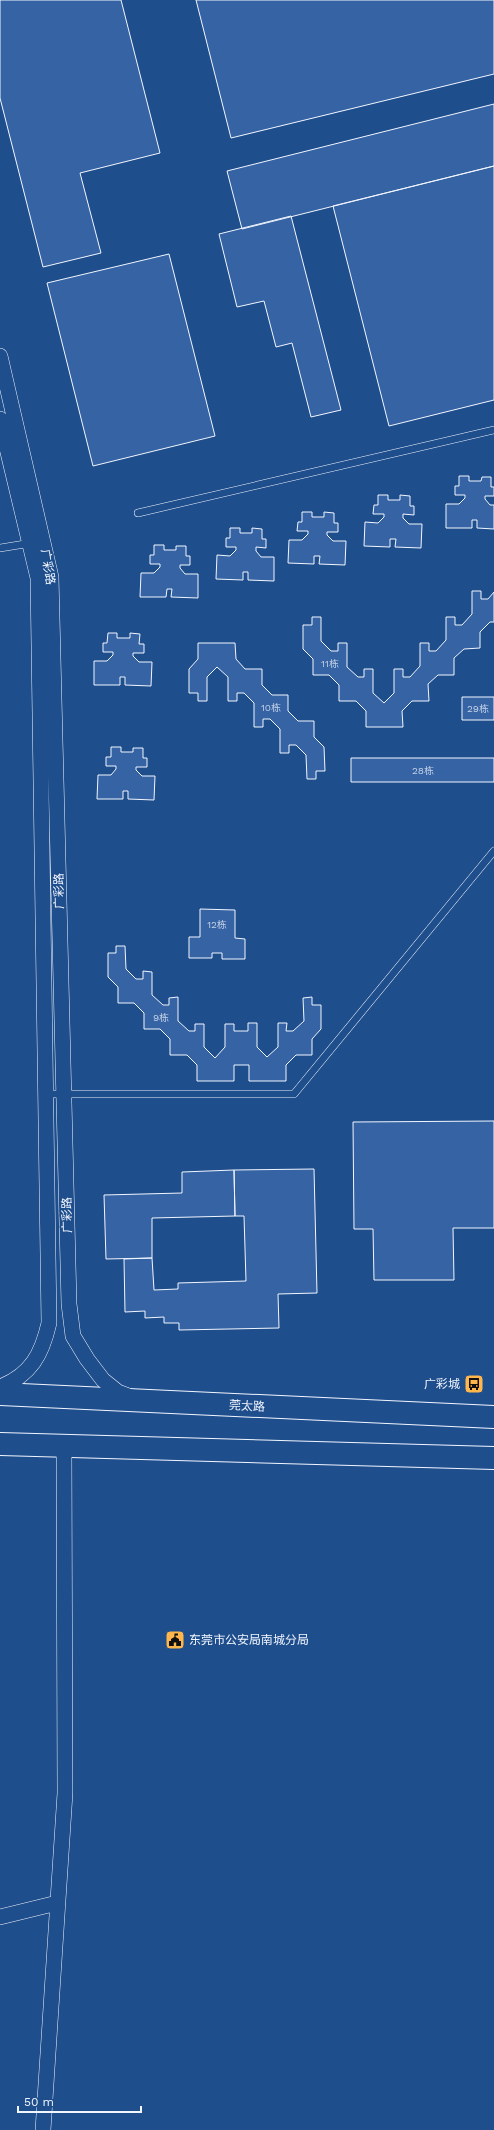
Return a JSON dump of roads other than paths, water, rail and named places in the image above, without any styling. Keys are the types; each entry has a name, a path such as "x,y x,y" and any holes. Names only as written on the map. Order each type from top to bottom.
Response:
{"main road":[{"name":"莞太路","path":"0,1394 494,1417"},
{"path":"0,1444 494,1458"}],"street":[{"name":"广彩路","path":"0,356 36,541 38,578 49,1323 45,1341 35,1361 22,1376 0,1387"},
{"name":"广彩路","path":"0,419 36,541 51,577 69,1304 73,1336 87,1359 103,1380 118,1392 139,1401"},
{"path":"43,2130 65,1793 64,1446"},
{"path":"0,1917 57,1903"}],"lane":[{"path":"138,514 494,430"},
{"path":"0,548 36,541"},
{"path":"45,1094 294,1094 494,851"}],"place":[{"name":"广彩城","path":"474,1384"},
{"name":"东莞市公安局南城分局","path":"175,1640"}]}
